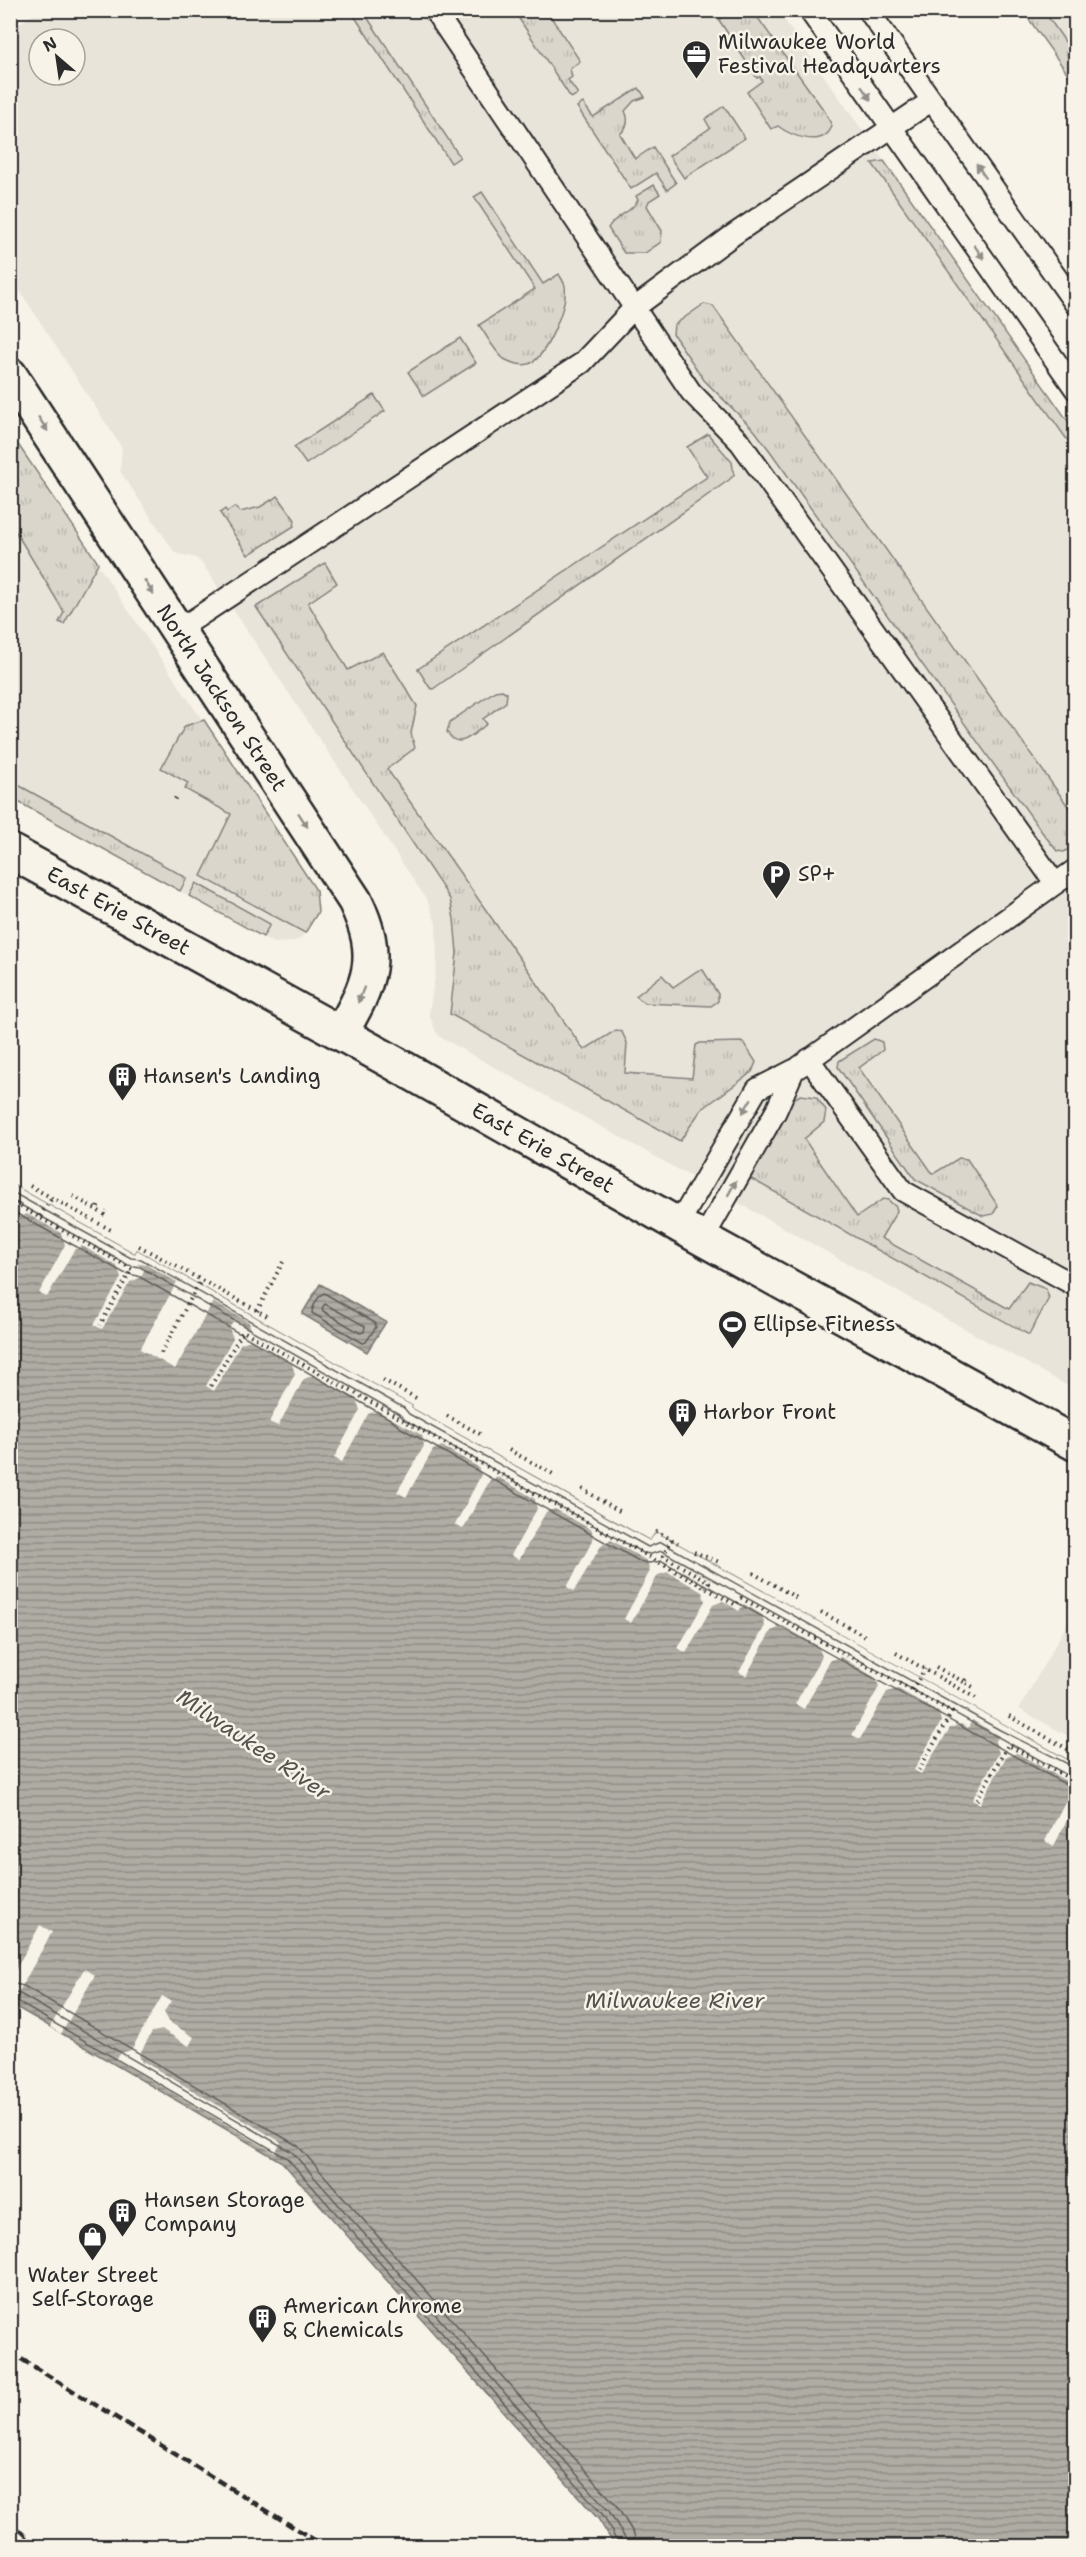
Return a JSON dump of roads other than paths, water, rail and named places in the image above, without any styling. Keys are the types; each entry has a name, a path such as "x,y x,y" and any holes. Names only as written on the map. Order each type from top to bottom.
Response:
{"street":[{"name":"North Jackson Street","path":"10,375 356,901 365,921 370,944 371,966 361,998 341,1033"},
{"name":"East Erie Street","path":"10,851 341,1033 691,1232 1076,1444"}],"lane":[{"path":"434,10 691,392 740,442 1055,883"},
{"path":"808,10 1076,390"},
{"path":"868,10 1076,305"},
{"path":"178,630 582,363 633,309 733,235 931,100"},
{"path":"691,1232 757,1089 802,1064 1076,869"},
{"path":"691,1232 776,1111 802,1064"},
{"path":"802,1064 903,1191 1076,1286"}],"water":[{"name":"Milwaukee River","path":"11,1184 135,1254 137,1250 412,1406 411,1408 650,1541 656,1532 1075,1764 1075,2546 615,2546 599,2520 282,2162 11,2004"},
{"path":"320,1284 386,1322 367,1352 302,1314"}],"railway":[{"path":"10,2352 324,2546"}],"place":[{"name":"Milwaukee World Festival Headquarters","path":"697,80"},
{"name":"SP+","path":"777,900"},
{"name":"Hansen's Landing","path":"122,1102"},
{"name":"Ellipse Fitness","path":"732,1350"},
{"name":"Harbor Front","path":"682,1438"},
{"name":"Hansen Storage Company","path":"123,2238"},
{"name":"Water Street Self-Storage","path":"93,2262"},
{"name":"American Chrome & Chemicals","path":"262,2344"}]}
